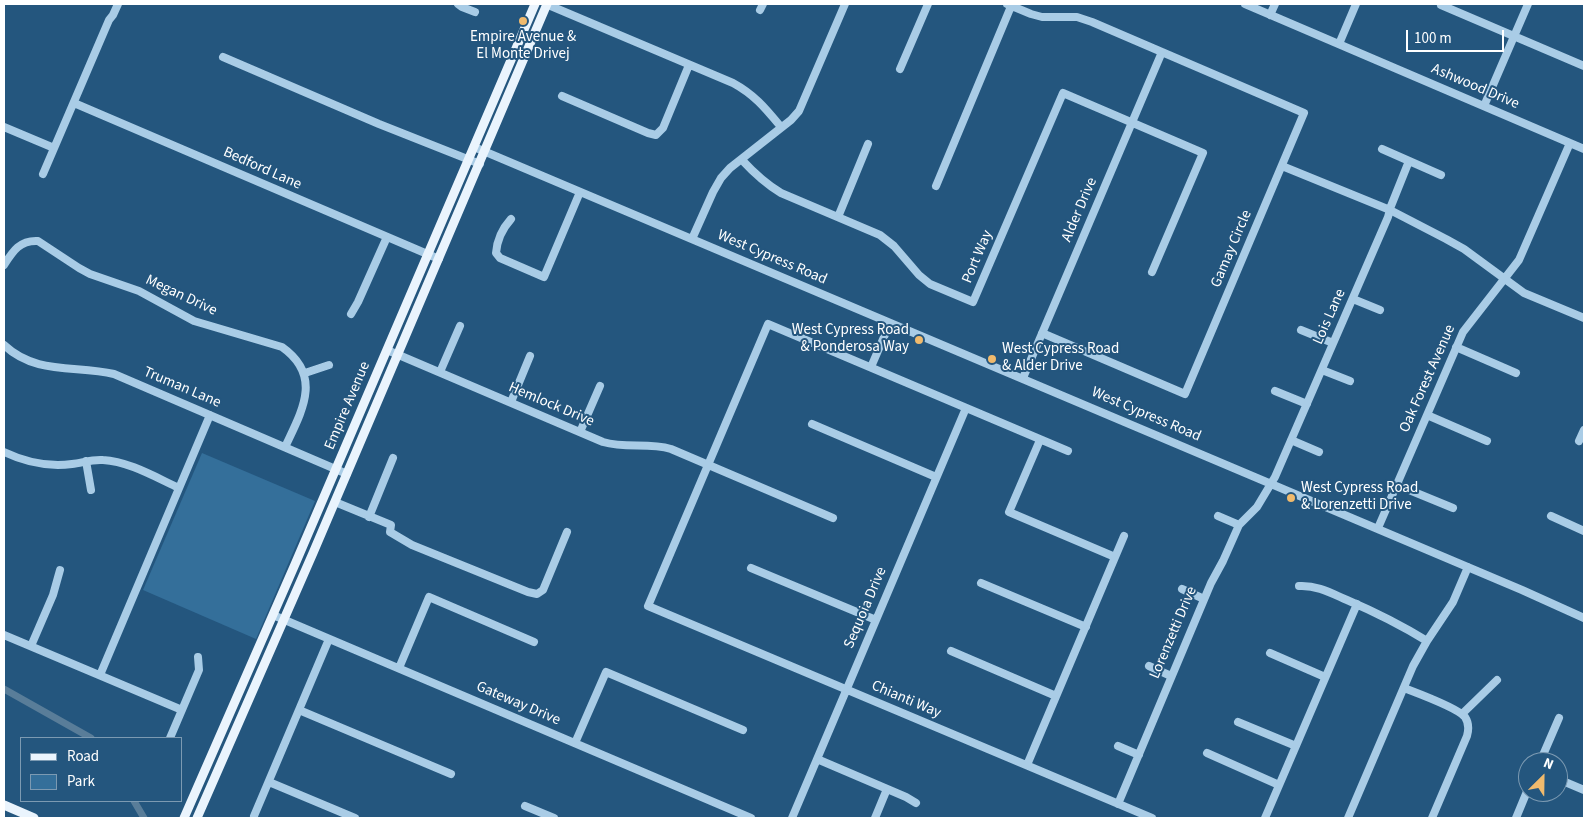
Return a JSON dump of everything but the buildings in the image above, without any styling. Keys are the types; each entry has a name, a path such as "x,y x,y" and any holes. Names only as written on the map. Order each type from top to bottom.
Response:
{"main road":[{"name":"Empire Avenue","path":"184,818 535,4"},
{"name":"Empire Avenue","path":"197,818 335,502 547,4"},
{"path":"4,805 34,818"}],"street":[{"path":"43,174 109,20 113,16 118,4"},
{"path":"458,4 462,8 475,12"},
{"path":"547,4 746,90 760,101 782,127"},
{"path":"692,240 717,184 730,168 791,120 804,102 845,4"},
{"path":"900,69 928,4"},
{"path":"936,186 1010,4 1042,17 1077,17 1162,52"},
{"name":"Ashwood Drive","path":"1245,4 1584,149"},
{"path":"1270,15 1275,4"},
{"path":"1339,44 1356,4"},
{"path":"1484,106 1528,4"},
{"path":"1441,5 1584,66"},
{"name":"Alder Drive","path":"1023,378 1162,52"},
{"name":"Gamay Circle","path":"1042,333 1185,394 1304,113 1162,52"},
{"path":"223,57 380,124 480,164"},
{"path":"562,96 656,135 663,128 689,65"},
{"name":"Port Way","path":"742,160 769,186 880,235 894,246 913,269 930,284 973,302 1063,93 1132,123"},
{"name":"Bedford Lane","path":"74,103 439,259"},
{"path":"1132,123 1203,153 1152,272"},
{"path":"4,127 54,148"},
{"name":"Oak Forest Avenue","path":"1378,528 1456,347 1467,325 1513,270 1523,253 1570,143"},
{"path":"838,217 868,144"},
{"name":"West Cypress Road","path":"474,147 1378,528 1584,618"},
{"path":"1382,149 1441,175"},
{"name":"Lois Lane","path":"1272,484 1353,299 1409,161"},
{"path":"1282,166 1390,210 1458,245 1524,292 1584,318"},
{"path":"511,219 496,244 496,254 500,258 544,277 580,192"},
{"path":"351,314 387,237"},
{"name":"Megan Drive","path":"4,265 17,247 24,242 38,241 90,274 139,291 194,322 282,347 291,353 305,373"},
{"path":"1353,299 1380,310"},
{"path":"871,367 890,323"},
{"path":"708,465 768,324 1068,451"},
{"path":"440,372 460,326"},
{"path":"1301,330 1333,343"},
{"name":"Truman Lane","path":"4,345 34,364 48,368 86,369 114,374 347,474"},
{"path":"1456,347 1516,373"},
{"name":"Hemlock Drive","path":"387,350 603,442 620,446 651,444 661,446 833,518"},
{"path":"510,402 530,356"},
{"path":"285,447 307,391 305,373 329,365"},
{"path":"1322,370 1350,381"},
{"path":"580,432 600,386"},
{"path":"1275,390 1307,404"},
{"name":"Sequoia Drive","path":"792,818 966,408"},
{"path":"100,675 210,415"},
{"path":"1427,415 1487,441"},
{"path":"812,424 936,478"},
{"path":"1579,441 1584,430"},
{"path":"1040,440 1009,512 1115,557"},
{"path":"1291,440 1319,452"},
{"path":"4,452 23,460 50,464 63,465 103,460 116,462 180,488"},
{"path":"369,517 393,458"},
{"path":"86,461 92,490"},
{"name":"Chianti Way","path":"708,465 648,606 1152,818"},
{"name":"Lorenzetti Drive","path":"1118,804 1204,599 1239,525 1257,507 1272,484"},
{"path":"1397,485 1453,508"},
{"path":"335,502 390,526 390,532 412,545 537,594 542,590 567,532"},
{"path":"1218,516 1239,525"},
{"path":"1551,516 1584,531"},
{"path":"1027,764 1124,536"},
{"path":"1348,818 1404,688 1427,641 1453,602 1468,567"},
{"path":"751,568 876,620"},
{"path":"31,646 53,595 60,570"},
{"path":"981,583 1086,627"},
{"path":"1299,586 1313,585 1390,619 1427,641"},
{"path":"1182,589 1204,599"},
{"path":"399,668 429,597 534,642"},
{"path":"1265,818 1357,604"},
{"name":"Gateway Drive","path":"273,615 751,818"},
{"path":"4,635 182,710"},
{"path":"254,816 329,639"},
{"path":"951,651 1056,696"},
{"path":"1270,653 1325,677"},
{"path":"170,737 199,670 198,657"},
{"path":"1149,666 1171,676"},
{"path":"575,743 606,672 743,730"},
{"path":"1462,714 1497,680"},
{"path":"1404,688 1462,714 1468,724 1467,736 1432,818"},
{"path":"299,710 451,774"},
{"path":"1544,752 1559,718"},
{"path":"1238,722 1296,746"},
{"path":"1118,746 1139,755"},
{"path":"1208,753 1279,785"},
{"path":"817,759 916,803"},
{"path":"269,782 339,815 355,818"},
{"path":"1568,783 1584,790"},
{"path":"875,818 887,789"},
{"path":"1516,818 1523,802"},
{"path":"525,806 554,818"}],"green space":[{"path":"202,453 315,501 256,639 143,590"}],"waterway":[{"path":"4,689 89,737"},
{"path":"135,802 144,818"}],"place":[{"name":"Empire Avenue & El Monte Drivej","path":"523,21"},
{"name":"West Cypress Road & Ponderosa Way","path":"919,340"},
{"name":"West Cypress Road & Alder Drive","path":"992,359"},
{"name":"West Cypress Road & Lorenzetti Drive","path":"1291,498"}]}
